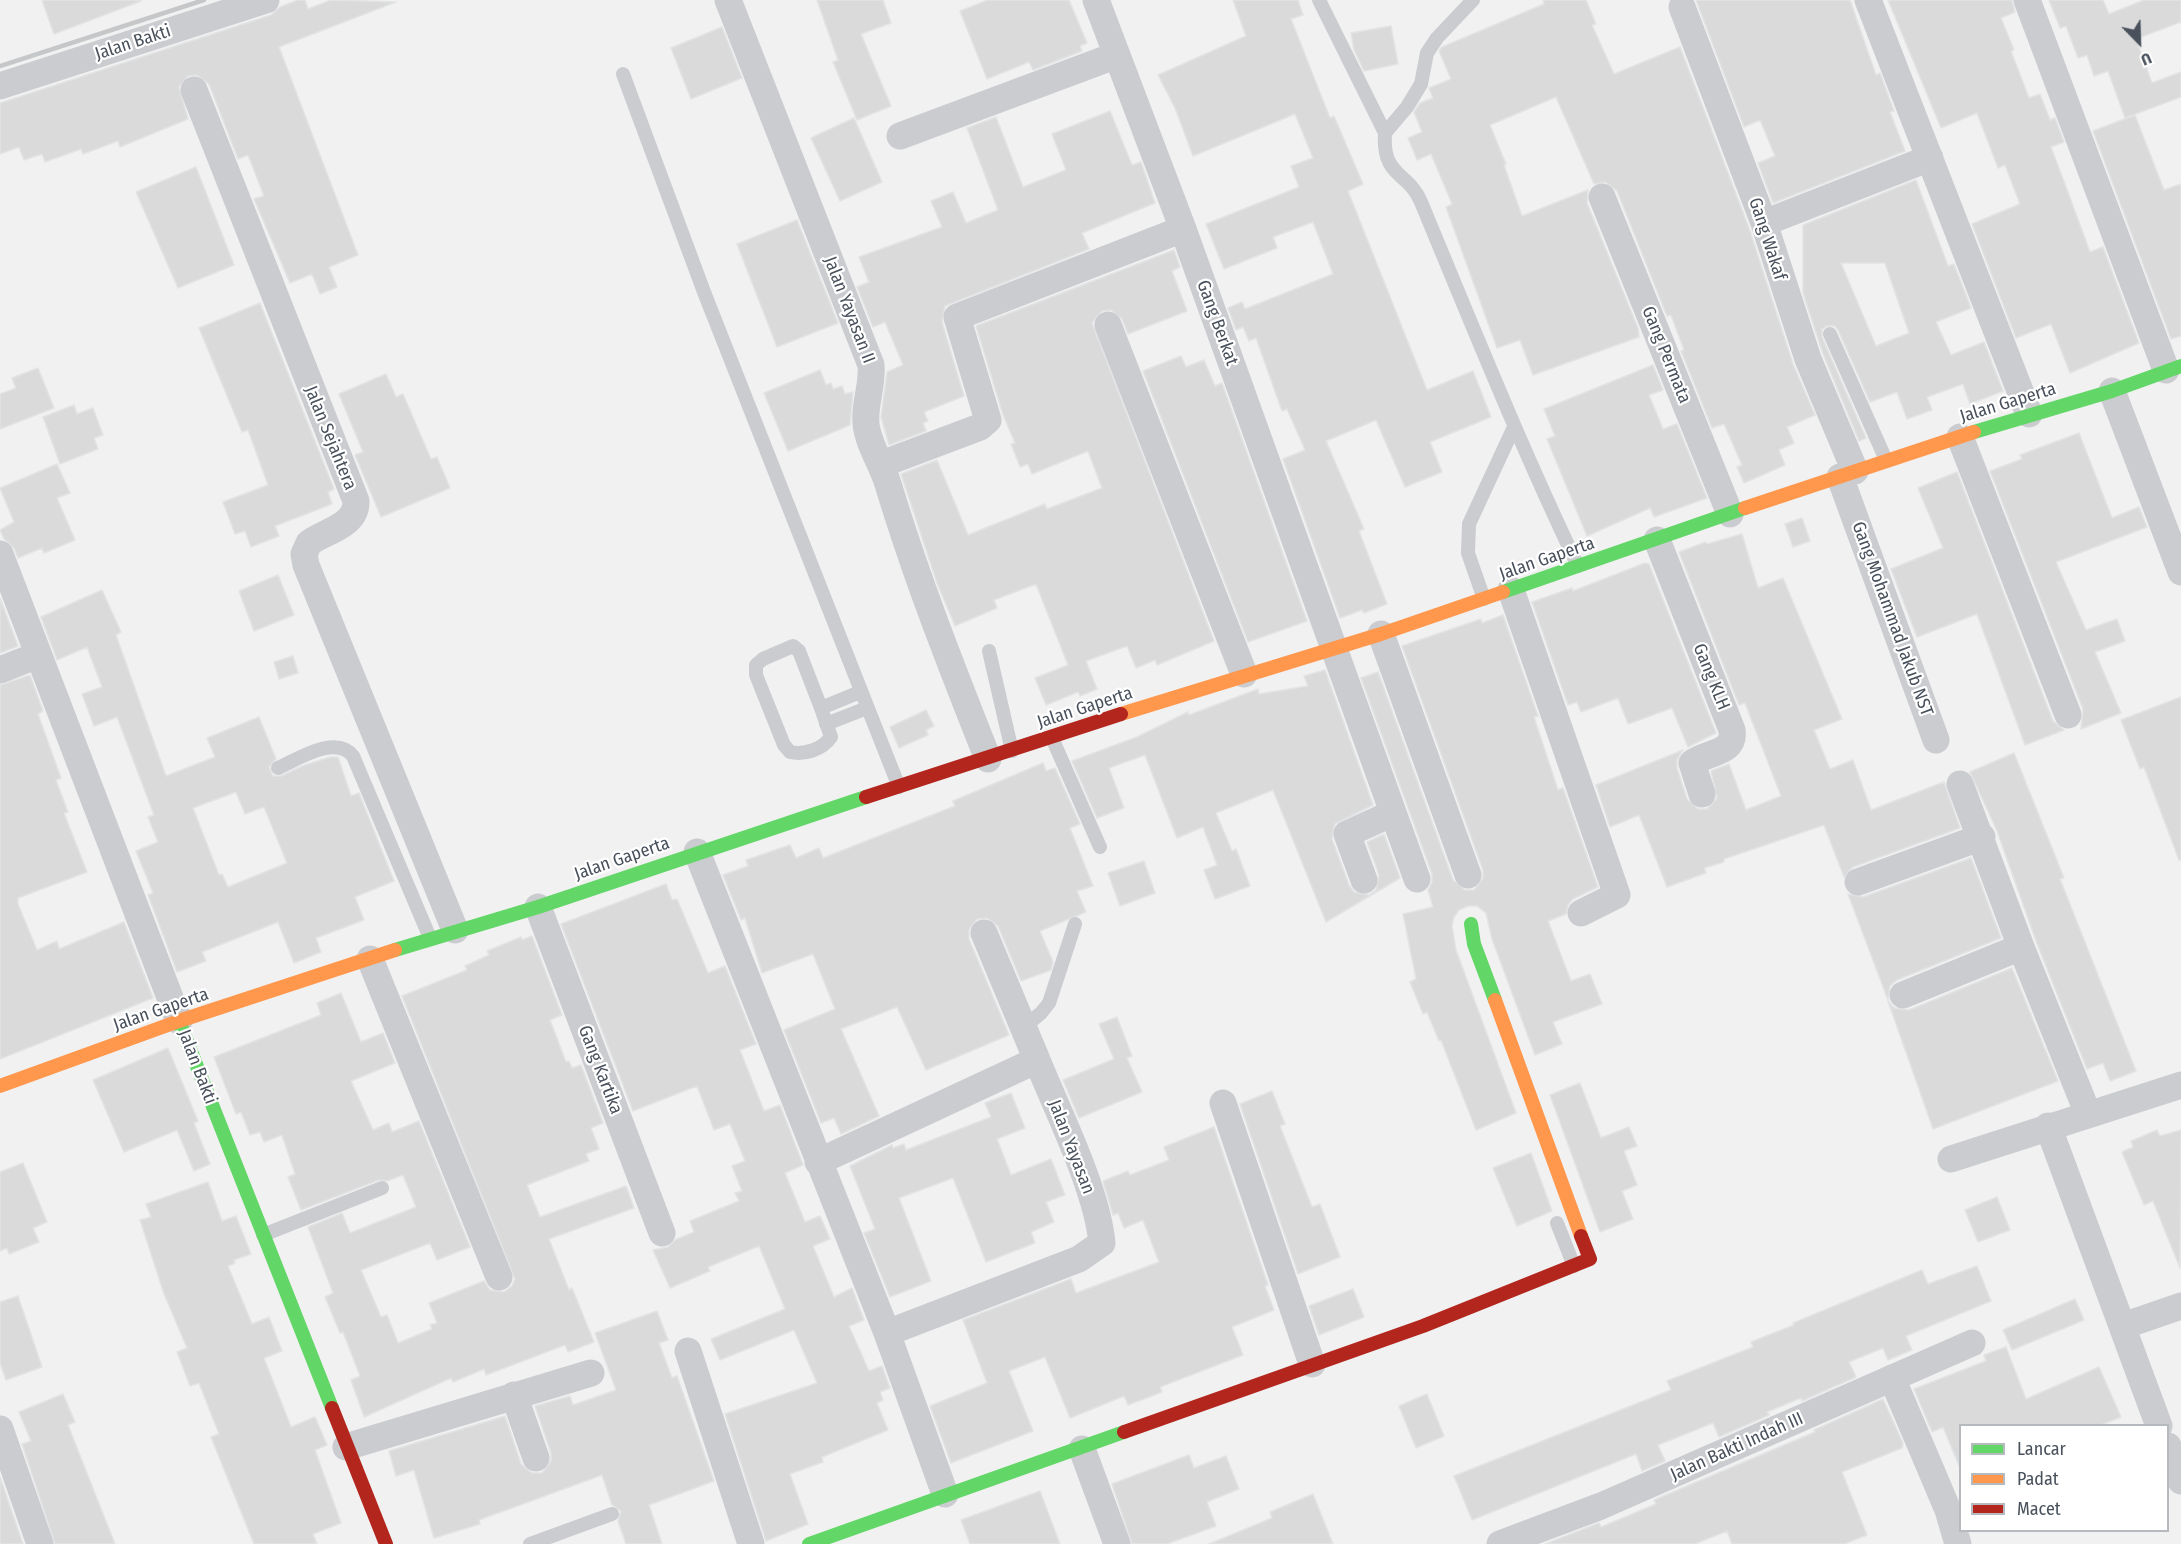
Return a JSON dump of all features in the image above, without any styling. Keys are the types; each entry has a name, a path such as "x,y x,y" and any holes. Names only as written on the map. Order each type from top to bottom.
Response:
{"street":[{"name":"Jalan Bakti","path":"0,86 266,0"},
{"name":"Jalan Yayasan II","path":"728,0 871,365 873,378 866,422 882,464 923,592 1000,755"},
{"name":"Gang Berkat","path":"1096,0 1183,229 1417,879"},
{"path":"1868,0 2029,414"},
{"path":"2027,0 2174,368"},
{"name":"Gang Wakaf","path":"1682,7 1764,223 1847,482"},
{"path":"900,136 1117,55"},
{"name":"Jalan Sejahtera","path":"194,90 356,501 351,518 309,543 304,558 442,934"},
{"path":"1764,223 1930,158"},
{"name":"Gang Permata","path":"1602,197 1730,514"},
{"path":"882,464 980,428 988,420 957,317 1183,229"},
{"path":"1108,325 1244,674"},
{"name":"Jalan Gaperta","path":"0,1086 179,1021 442,934 538,907 697,852 1244,674 1381,634 1730,514 1847,482 1886,460 2029,414 2112,392 2174,368"},
{"path":"2112,392 2181,572"},
{"path":"1960,437 2068,715"},
{"name":"Gang Mohammad Jakub NST","path":"1847,482 1936,741"},
{"name":"Gang KLH","path":"1657,540 1732,730 1729,746 1692,763 1702,794"},
{"name":"Jalan Bakti","path":"0,554 179,1021 386,1544"},
{"path":"1511,590 1617,895 1581,913"},
{"path":"1381,634 1468,875"},
{"path":"0,670 38,655"},
{"path":"1960,783 2021,947 2088,1114"},
{"path":"1364,880 1347,834 1393,813"},
{"path":"1858,882 1982,837"},
{"path":"697,852 745,969 886,1333 945,1494"},
{"name":"Gang Kartika","path":"538,907 662,1233"},
{"path":"809,1544 945,1494 1082,1449 1312,1364 1423,1326 1574,1266 1591,1257 1478,955 1471,924"},
{"path":"818,1162 1037,1060 984,933"},
{"path":"1903,995 2021,947"},
{"path":"370,959 499,1277"},
{"name":"Jalan Yayasan","path":"886,1333 1079,1258 1102,1243 1101,1230 1088,1186 1037,1060"},
{"path":"1951,1159 2181,1085"},
{"path":"1222,1102 1312,1364"},
{"path":"2048,1126 2159,1424"},
{"path":"2123,1326 2181,1306"},
{"name":"Jalan Bakti Indah III","path":"1500,1544 1601,1506 1972,1343"},
{"path":"688,1351 752,1544"},
{"path":"346,1446 591,1373"},
{"path":"1892,1378 1954,1507 1957,1544"},
{"path":"514,1395 536,1458"},
{"path":"0,1429 40,1544"},
{"path":"1082,1449 1117,1544"},
{"path":"2169,1449 2181,1481"}],"lane":[{"path":"1319,0 1384,134 1383,152 1390,166 1419,197 1514,427 1578,566"},
{"path":"1384,134 1407,107 1421,84 1427,53 1473,0"},
{"path":"622,74 860,692 899,787"},
{"path":"1830,334 1886,460"},
{"path":"1484,599 1468,553 1469,524 1514,427"},
{"path":"793,646 799,651 820,708 831,737 826,744 798,754 790,752 784,745 756,675 756,665 793,646"},
{"path":"989,651 1000,755"},
{"path":"820,708 860,692"},
{"path":"826,724 867,708"},
{"path":"1052,738 1100,847"},
{"path":"278,768 324,748 348,749 354,756 442,934"},
{"path":"1024,1027 1049,1003 1075,924"},
{"path":"263,1235 382,1188"},
{"path":"1557,1223 1574,1266"},
{"path":"530,1544 612,1514"}],"building":[{"path":"42,0 140,0 141,1 54,34"},
{"path":"298,0 305,0 308,9 331,0 396,2 279,47 358,255 329,267 337,287 320,294 312,274 290,283 254,199 264,196 248,155 238,159 209,84 197,75 188,76 179,87 188,119 120,147 118,141 83,154 81,149 45,162 42,154 24,160 19,147 0,154 0,103 271,15 280,7"},
{"path":"817,0 883,0 891,23 861,34 891,106 857,120 833,62 838,60"},
{"path":"988,0 1069,0 1087,43 1080,46 1082,51 1033,70 1029,62 987,79 960,11"},
{"path":"1233,0 1298,0 1303,15 1291,19 1330,118 1334,116 1363,184 1348,191 1427,390 1473,371 1491,417 1430,442 1442,472 1405,487 1376,420 1326,441 1364,529 1359,531 1387,604 1364,613 1362,610 1340,618 1283,459 1305,450 1287,409 1282,411 1256,338 1249,341 1243,327 1236,330 1228,308 1242,302 1245,309 1333,274 1313,222 1273,237 1277,248 1224,269 1206,224 1299,187 1291,166 1313,158 1295,114 1193,156 1175,108 1158,75 1246,36"},
{"path":"1543,0 1586,0 1596,24 1592,25 1614,74 1680,47 1749,228 1793,364 1815,415 1787,427 1794,443 1779,450 1785,465 1744,483 1737,467 1742,465 1724,424 1712,428 1681,351 1684,350 1671,315 1667,316 1617,191 1605,182 1594,184 1556,97 1490,125 1506,164 1504,165 1522,216 1588,190 1587,203 1638,328 1639,337 1533,375 1520,340 1497,348 1446,207 1452,204 1431,154 1417,160 1408,138 1422,132 1414,112 1420,103 1433,98 1429,88 1451,79 1439,51 1442,47 1544,4"},
{"path":"1696,0 1850,0 1876,75 1880,73 1894,111 1890,112 1905,151 1773,203 1758,163 1775,156 1760,120 1744,127"},
{"path":"1888,0 2012,0 2015,12 2001,18 2014,50 2011,51 2029,98 2040,94 2050,120 2055,118 2064,142 2051,147 2090,252 2103,247 2139,343 2070,373 2051,324 2016,338 1972,224 2020,204 2005,165 1998,168 1977,113 1941,128"},
{"path":"2049,0 2103,0 2109,14 2144,0 2181,0 2181,22 2136,39 2152,83 2181,72 2181,97 2125,118 2108,71 2094,76 2087,55 2078,58 2066,26 2060,28"},
{"path":"1391,26 1398,64 1364,71 1354,50 1351,33"},
{"path":"722,27 742,78 691,99 671,48"},
{"path":"1110,111 1132,165 1141,162 1155,203 1082,233 1089,249 945,306 942,322 964,396 924,412 928,421 923,423 926,431 889,445 881,417 887,372 903,365 885,322 873,327 857,287 869,282 859,257 942,227 931,201 953,192 966,223 998,210 967,128 996,117 1023,187 1066,170 1052,134"},
{"path":"2135,115 2164,190 2181,184 2181,336 2171,339 2093,131"},
{"path":"854,118 882,182 840,201 811,138"},
{"path":"196,167 234,265 178,288 136,192"},
{"path":"1916,180 1948,266 1954,264 1971,308 1936,322 1951,355 1984,342 2003,391 1970,404 1963,384 1927,397 1932,410 1907,419 1897,392 1870,402 1838,330 1835,326 1827,326 1822,329 1822,337 1866,438 1859,441 1823,354 1803,293 1803,225","holes":["1841,263 1885,263 1909,333 1876,346"]},
{"path":"797,220 838,323 777,347 737,244"},
{"path":"1174,250 1180,267 1172,271 1187,311 1128,334 1122,319 1111,310 1102,311 1092,323 1214,641 1157,665 1155,660 1136,668 1127,646 1086,661 1097,689 1080,696 1078,692 1046,705 1035,678 1068,665 1036,584 994,600 997,608 955,626 937,583 901,474 937,460 968,535 1045,504 1047,509 1102,488 1088,451 1032,474 1028,464 1020,467 1011,444 1015,443 1003,415 976,326"},
{"path":"260,303 334,489 328,492 332,504 275,526 279,536 251,547 245,531 235,534 223,502 268,485 248,430 242,432 199,328"},
{"path":"1181,356 1186,367 1204,360 1215,386 1222,383 1307,621 1248,642 1143,371"},
{"path":"1653,365 1663,390 1649,395 1663,429 1677,424 1707,498 1654,517 1650,508 1587,536 1547,439 1555,436 1544,409"},
{"path":"38,368 54,408 0,429 0,394 16,388 12,378"},
{"path":"820,370 826,385 831,383 833,389 842,386 845,394 853,392 850,425 788,451 764,393"},
{"path":"386,374 396,397 403,394 431,459 437,457 450,488 381,517 355,455 363,452 339,394"},
{"path":"74,405 77,414 93,408 103,435 94,438 98,449 60,464 43,417"},
{"path":"2079,433 2112,518 2139,507 2147,527 2056,562 2086,630 2117,619 2125,641 2095,652 2121,713 2081,729 2083,709 1990,471 2022,459 2020,455"},
{"path":"57,464 70,493 57,498 75,540 44,553 42,548 18,558 14,548 4,539 0,530 14,522 0,488"},
{"path":"1957,472 2053,721 2064,730 2025,745 1977,614 1917,637 1891,569 1943,548 1918,488"},
{"path":"1802,518 1810,541 1793,547 1785,524"},
{"path":"1742,534 1758,588 1783,578 1842,719 1814,730 1830,769 1853,760 1871,810 1944,782 1960,828 1853,867 1844,877 1824,825 1724,859 1724,862 1704,868 1706,873 1667,887 1639,815 1610,827 1596,785 1683,750 1677,760 1677,768 1687,799 1698,809 1707,809 1717,798 1711,771 1729,764 1746,810 1781,796 1745,703 1739,705 1679,552 1706,542 1707,544"},
{"path":"1645,563 1649,564 1716,733 1688,747 1672,708 1628,724 1618,698 1581,712 1577,702 1568,705 1532,602 1572,588 1573,591"},
{"path":"278,575 294,615 254,631 239,591"},
{"path":"102,590 121,632 116,635 166,776 215,757 207,738 259,717 276,759 269,767 273,776 281,776 330,757 338,757 351,796 359,793 394,881 355,897 364,920 316,938 321,952 294,963 278,922 202,952 206,961 177,972 148,895 153,893 136,851 158,842 148,817 154,815 117,717 94,726 82,694 102,687 87,647 57,660 41,617","holes":["236,792 245,814 264,807 287,863 228,887 222,874 219,875 193,808"]},
{"path":"0,598 18,646 0,653"},
{"path":"1503,615 1538,716 1534,717 1558,790 1563,788 1598,887 1573,899 1568,905 1566,914 1548,921 1571,981 1590,974 1602,1004 1553,1022 1562,1044 1535,1055 1492,939 1486,913 1477,906 1468,906 1459,910 1452,926 1456,950 1516,1113 1476,1130 1441,1040 1439,1041 1427,1012 1423,1014 1410,982 1416,979 1403,914 1433,907 1428,890 1432,882 1432,874 1361,678 1378,672 1453,880 1465,890 1474,890 1483,878 1483,870 1402,646 1481,619 1482,623"},
{"path":"293,656 298,673 279,679 274,662"},
{"path":"1325,670 1373,805 1335,824 1332,839 1349,885 1354,892 1369,895 1376,890 1379,875 1367,842 1384,834 1400,878 1326,922 1273,790 1216,813 1232,851 1236,849 1250,886 1215,899 1204,870 1217,865 1203,827 1177,838 1145,755 1109,768 1124,808 1097,818 1072,761 1137,737 1188,712 1189,715 1258,689 1259,694 1308,686 1304,676"},
{"path":"30,675 43,711 38,714 61,778 56,780 68,812 64,813 87,872 18,898 18,904 37,950 57,941 59,949 124,922 153,998 0,1059 0,685"},
{"path":"2181,697 2181,860 2179,860 2144,767 2140,769 2121,720"},
{"path":"926,710 934,726 926,730 928,735 899,748 890,727"},
{"path":"2014,753 2064,878 2060,879 2136,1071 2110,1081 2103,1063 2087,1069 2036,941 1997,831 1970,772"},
{"path":"1043,763 1046,771 1055,768 1080,824 1070,828 1093,886 1077,891 1086,912 1040,931 1053,962 1051,970 1021,981 998,926 987,918 977,919 969,930 969,939 1009,1035 926,1070 897,1007 841,1029 879,1116 841,1134 834,1118 821,1123 784,1030 835,1009 813,954 762,973 745,918 741,920 723,875 748,866 746,860 790,845 796,858 819,848 823,858 955,806 953,801"},
{"path":"1971,858 2001,938 1897,980 1890,986 1888,1000 1848,894 1863,897"},
{"path":"1144,861 1155,893 1120,906 1108,873"},
{"path":"666,884 672,900 677,899 708,973 725,966 756,1044 740,1050 764,1111 780,1105 803,1165 785,1173 805,1222 820,1216 830,1239 813,1246 834,1297 852,1288 864,1320 849,1326 869,1371 882,1366 890,1388 880,1392 883,1400 877,1403 888,1430 822,1457 823,1462 790,1474 808,1524 766,1541 725,1414 817,1383 794,1330 720,1360 711,1339 785,1309 759,1246 708,1267 710,1271 670,1288 653,1250 668,1247 675,1240 694,1232 690,1221 739,1201 735,1193 742,1191 732,1166 745,1161 730,1124 714,1130 697,1086 633,1111 561,924"},
{"path":"532,936 562,1015 550,1020 566,1062 569,1061 572,1068 581,1065 603,1123 591,1128 599,1149 586,1154 589,1161 527,1185 540,1217 626,1186 634,1208 549,1239 569,1290 572,1288 594,1342 568,1352 565,1345 486,1375 484,1369 453,1382 451,1378 364,1417 351,1380 360,1376 343,1332 340,1333 325,1297 333,1293 308,1227 342,1213 350,1233 416,1207 403,1175 387,1181 379,1180 301,1210 288,1177 295,1174 282,1135 264,1142 260,1132 250,1135 241,1112 236,1114 214,1057 321,1015 317,1003 341,993 361,1042 383,1033 395,1063 351,1081 373,1130 389,1123 392,1132 419,1121 470,1247 437,1260 430,1243 361,1270 381,1317 387,1315 398,1343 432,1329 430,1325 437,1323 429,1303 484,1281 490,1290 504,1292 512,1286 515,1279 402,996 467,970 465,966 489,955 487,951 521,937 522,940"},
{"path":"2012,968 2058,1081 1933,1129 1888,1001 1894,1008 1909,1010"},
{"path":"1117,1017 1132,1056 1127,1058 1142,1092 1079,1118 1063,1080 1114,1059 1099,1024"},
{"path":"168,1048 198,1121 194,1123 210,1164 194,1171 177,1130 124,1152 93,1080"},
{"path":"1580,1083 1601,1138 1629,1127 1637,1146 1624,1151 1637,1185 1622,1191 1633,1219 1600,1232 1550,1095"},
{"path":"1272,1091 1285,1124 1280,1126 1312,1207 1320,1204 1340,1257 1298,1274 1240,1104"},
{"path":"1011,1093 1025,1128 997,1139 1011,1175 1051,1159 1065,1195 1046,1202 1054,1222 1031,1232 1035,1243 986,1262 953,1178 899,1198 931,1281 890,1297 864,1233 875,1229 850,1166 892,1145 893,1148 904,1144 906,1150 991,1117 985,1103"},
{"path":"1214,1127 1268,1285 1265,1286 1274,1310 1232,1327 1243,1355 1160,1387 1162,1392 1128,1405 1124,1396 1070,1418 1045,1357 1009,1371 1033,1431 951,1463 930,1406 987,1383 963,1320 1071,1279 1076,1293 1159,1262 1143,1220 1124,1228 1118,1213 1113,1215 1103,1181 1128,1171 1130,1175 1169,1160 1164,1147"},
{"path":"2157,1130 2160,1136 2181,1130 2180,1268 2153,1201 2144,1205 2122,1152 2133,1147 2131,1141"},
{"path":"1531,1153 1552,1211 1517,1226 1493,1168"},
{"path":"23,1163 47,1222 33,1228 39,1242 9,1254 7,1248 0,1251 0,1172"},
{"path":"208,1182 222,1221 236,1216 251,1254 234,1260 235,1263 228,1266 252,1324 269,1317 282,1351 264,1358 291,1427 315,1417 327,1445 315,1450 341,1523 313,1534 317,1544 254,1544 211,1437 219,1434 199,1383 190,1386 177,1352 187,1348 164,1294 140,1220 151,1217 146,1204"},
{"path":"1997,1197 2010,1230 1978,1242 1965,1210"},
{"path":"1977,1266 1991,1301 1906,1336 1912,1350 1888,1360 1883,1348 1849,1362 1856,1377 1802,1401 1801,1398 1767,1412 1769,1415 1719,1437 1713,1423 1658,1445 1665,1461 1642,1471 1636,1454 1472,1520 1454,1476 1671,1390 1667,1381 1753,1347 1751,1342 1922,1270 1928,1284"},
{"path":"1353,1289 1364,1317 1319,1335 1309,1306"},
{"path":"18,1296 42,1367 6,1380 0,1363 0,1302"},
{"path":"2075,1299 2084,1320 2012,1350 2003,1330"},
{"path":"657,1311 668,1340 659,1343 672,1378 677,1376 714,1481 649,1505 662,1544 626,1544 618,1521 621,1511 612,1505 602,1475 479,1520 480,1524 434,1538 414,1470 396,1476 389,1451 505,1416 521,1464 532,1473 542,1473 551,1461 551,1453 535,1406 570,1396 573,1405 616,1390 595,1333"},
{"path":"2006,1347 2026,1399 2099,1367 2121,1417 2104,1424 1959,1424 1959,1466 1943,1427 1932,1432 1914,1389 1986,1361 1984,1355"},
{"path":"63,1394 75,1422 68,1425 115,1544 55,1544 22,1444 31,1441 19,1412"},
{"path":"1427,1394 1444,1436 1416,1448 1399,1406"},
{"path":"1883,1399 1903,1443 1902,1448 1842,1472 1867,1535 1844,1544 1732,1544 1727,1531 1695,1544 1545,1544 1599,1523 1601,1527 1656,1504 1654,1500 1815,1432 1814,1430"},
{"path":"1189,1455 1194,1468 1226,1456 1239,1489 1207,1502 1216,1526 1167,1544 1132,1544 1112,1484"},
{"path":"0,1477 23,1544 0,1544"},
{"path":"1040,1491 1060,1544 970,1544 961,1520"},
{"path":"1313,1494 1333,1544 1209,1544 1272,1518 1270,1512"}],"railway":[{"path":"0,66 204,0"}],"traffic: fast":[{"path":"1974,432 2112,391 2181,366"},
{"path":"1503,592 1745,508"},
{"path":"395,950 538,907 866,797"},
{"path":"1471,924 1474,944 1495,1000"},
{"path":"179,1021 332,1408"},
{"path":"809,1544 1124,1432"}],"traffic: slow":[{"path":"1745,508 1974,432"},
{"path":"1121,714 1381,634 1503,592"},
{"path":"0,1086 179,1021 395,950"},
{"path":"1495,1000 1581,1236"}],"traffic: jam":[{"path":"866,797 1121,714"},
{"path":"1124,1432 1423,1326 1590,1259 1581,1236"},
{"path":"332,1408 386,1544"}]}
